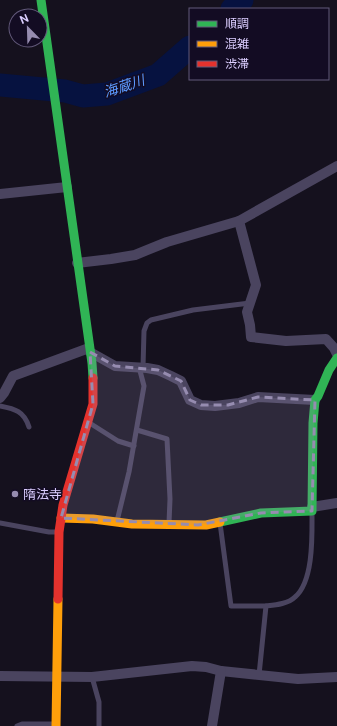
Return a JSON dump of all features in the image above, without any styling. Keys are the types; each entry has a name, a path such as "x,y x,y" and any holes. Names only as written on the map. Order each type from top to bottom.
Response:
{"street":[{"path":"41,0 90,350 94,392 63,505 59,532 56,725"},
{"path":"77,263 111,260 135,255 167,242 239,221 337,166"},
{"path":"0,194 67,187"},
{"path":"239,221 256,285 247,312 251,337 286,340 326,339 337,354"},
{"path":"90,350 115,366 141,367 158,370 181,381 190,400 201,405 228,405 258,397 315,400"},
{"path":"0,398 13,376 90,350"},
{"path":"312,509 313,423 315,400 329,370 337,358"},
{"path":"61,518 198,525 261,514 312,509 337,503"},
{"path":"0,676 92,677 192,666 221,672 298,679 337,678"},
{"path":"212,726 221,672"}],"lane":[{"path":"117,522 129,472 144,386 141,367 144,331 147,323 151,320 193,310 250,303"},
{"path":"0,406 12,408 20,413 25,417 29,427"},
{"path":"87,422 118,441 134,446"},
{"path":"137,430 167,439 169,524"},
{"path":"219,522 231,606 266,606 295,598 301,590 309,570 312,509"},
{"path":"0,523 49,532 59,532"},
{"path":"259,675 266,606"},
{"path":"92,677 98,702 99,726"},
{"path":"16,726 22,724 56,725"}],"highlighted area":[{"path":"90,352 115,366 158,370 181,381 190,400 201,405 228,405 258,397 315,400 312,511 261,513 198,525 61,518 93,404"}],"waterway":[{"name":"海蔵川","path":"233,8 242,0"},
{"name":"海蔵川","path":"0,85 65,91 83,96 107,94 158,75 189,48"}],"traffic: fast":[{"path":"41,0 93,378"},
{"path":"220,522 261,513 312,511 313,423 315,400 329,370 337,358"}],"traffic: slow":[{"path":"61,518 93,519 132,524 206,525 220,522"},
{"path":"56,726 58,599"}],"traffic: jam":[{"path":"58,599 59,532 63,505 93,404 93,378"}],"place":[{"name":"隋法寺","path":"15,494"}]}
